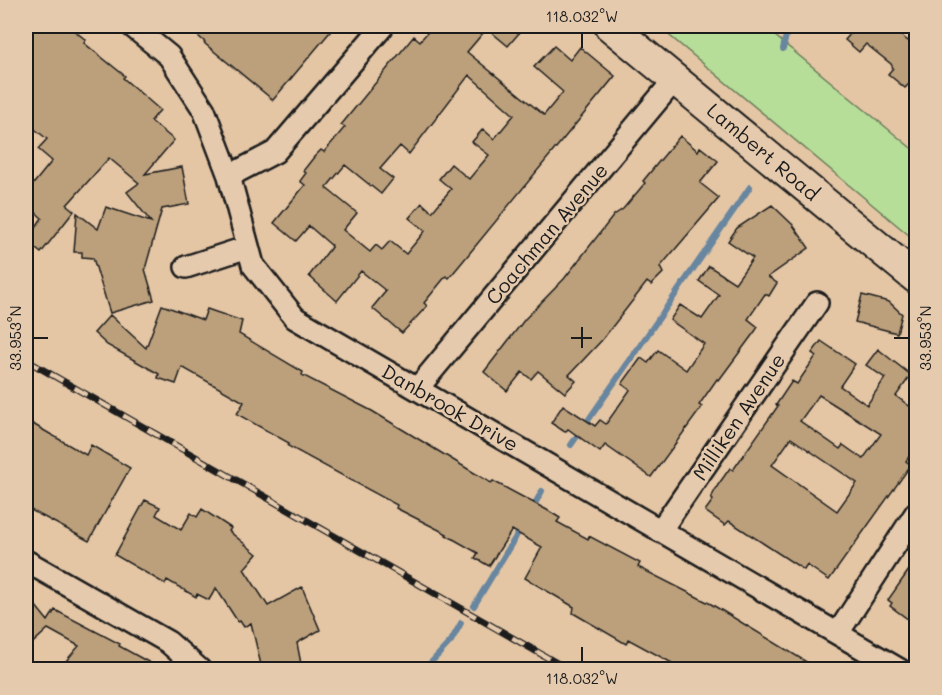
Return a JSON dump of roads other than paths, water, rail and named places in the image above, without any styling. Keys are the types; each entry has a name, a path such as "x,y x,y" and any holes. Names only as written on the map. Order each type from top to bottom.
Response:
{"main road":[{"name":"Lambert Road","path":"610,26 676,78 916,278"}],"street":[{"name":"Danbrook Drive","path":"132,26 170,56 204,110 229,176 253,265 295,318 900,669"},
{"path":"229,176 275,152 383,26"},
{"name":"Coachman Avenue","path":"417,389 676,78"},
{"path":"186,267 248,247"},
{"name":"Milliken Avenue","path":"660,531 817,303"},
{"path":"838,633 916,513"},
{"path":"26,561 168,642 200,669"}],"waterway":[{"path":"783,49 788,26"},
{"path":"571,445 750,187"},
{"path":"532,509 542,491"},
{"path":"474,606 521,528"},
{"path":"424,670 451,641 461,623"}],"railway":[{"path":"26,360 569,670"}]}
